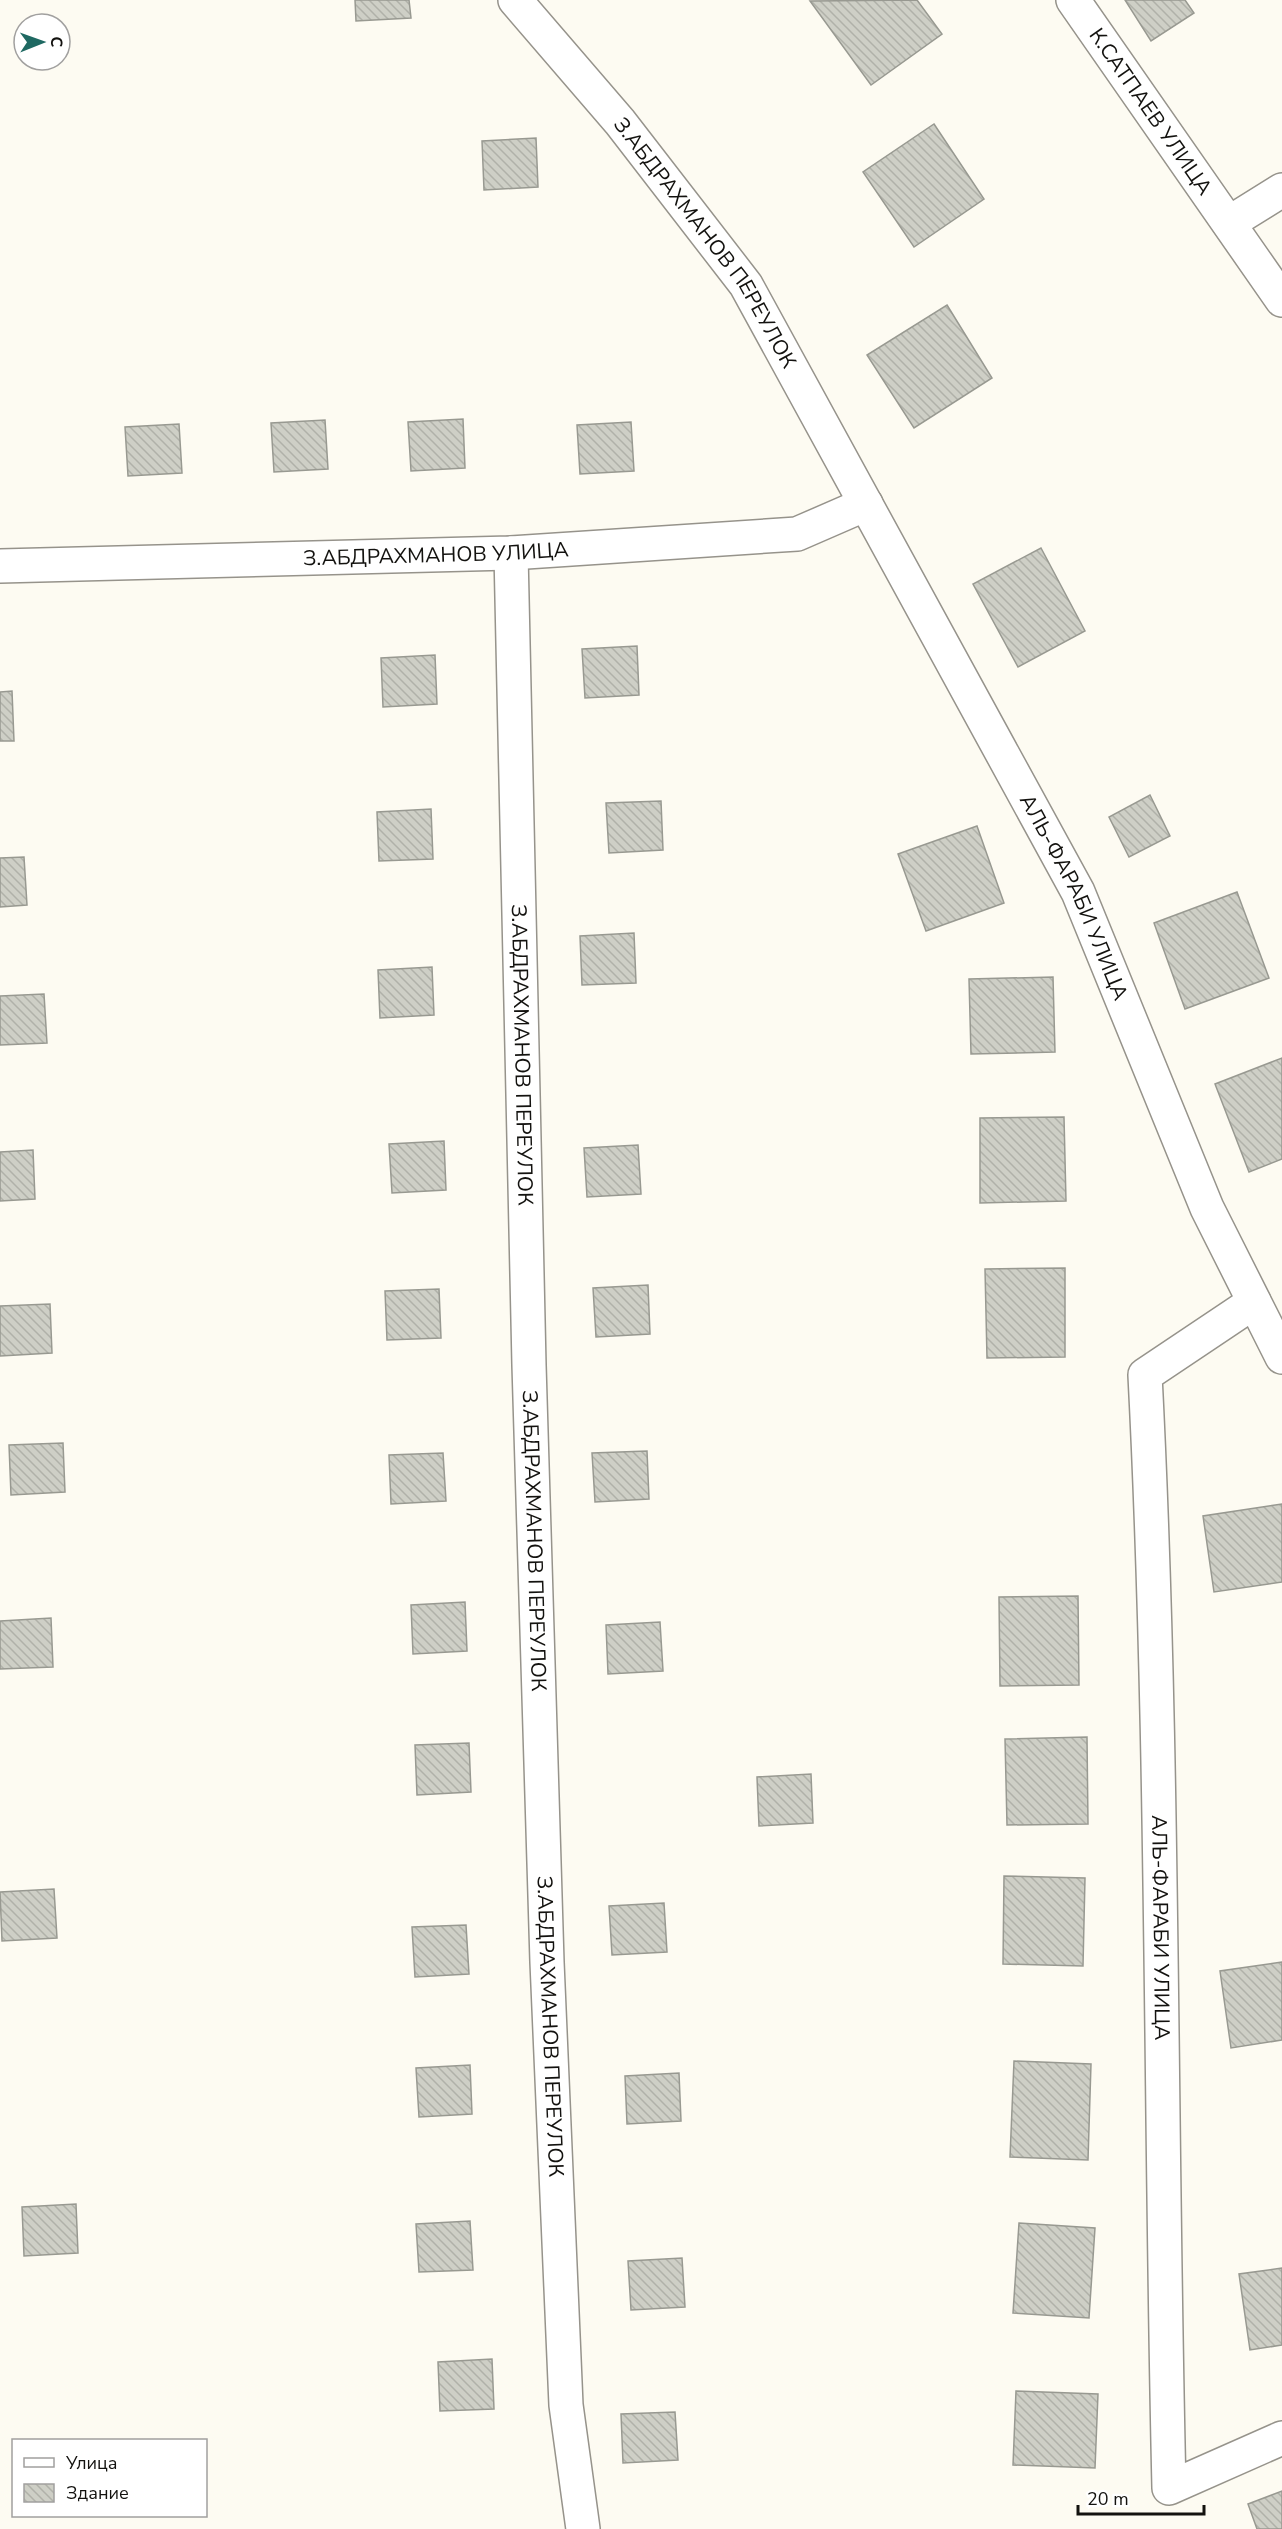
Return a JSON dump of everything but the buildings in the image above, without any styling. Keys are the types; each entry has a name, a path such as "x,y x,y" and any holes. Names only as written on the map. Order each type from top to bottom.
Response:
{"street":[{"name":"З.АБДРАХМАНОВ ПЕРЕУЛОК","path":"515,0 620,122 746,285 866,504"},
{"name":"К.САТПАЕВ УЛИЦА","path":"1073,0 1282,300"},
{"path":"1228,223 1282,190"},
{"name":"З.АБДРАХМАНОВ УЛИЦА","path":"0,566 511,553 797,534 866,504"},
{"name":"АЛЬ-ФАРАБИ УЛИЦА","path":"866,504 1078,892 1207,1208 1282,1357"},
{"name":"З.АБДРАХМАНОВ ПЕРЕУЛОК","path":"511,553 529,1377 547,1950 566,2405 583,2529"},
{"name":"АЛЬ-ФАРАБИ УЛИЦА","path":"1254,1302 1145,1375 1154,1548 1160,1834 1163,2250 1169,2488 1282,2438"}]}
